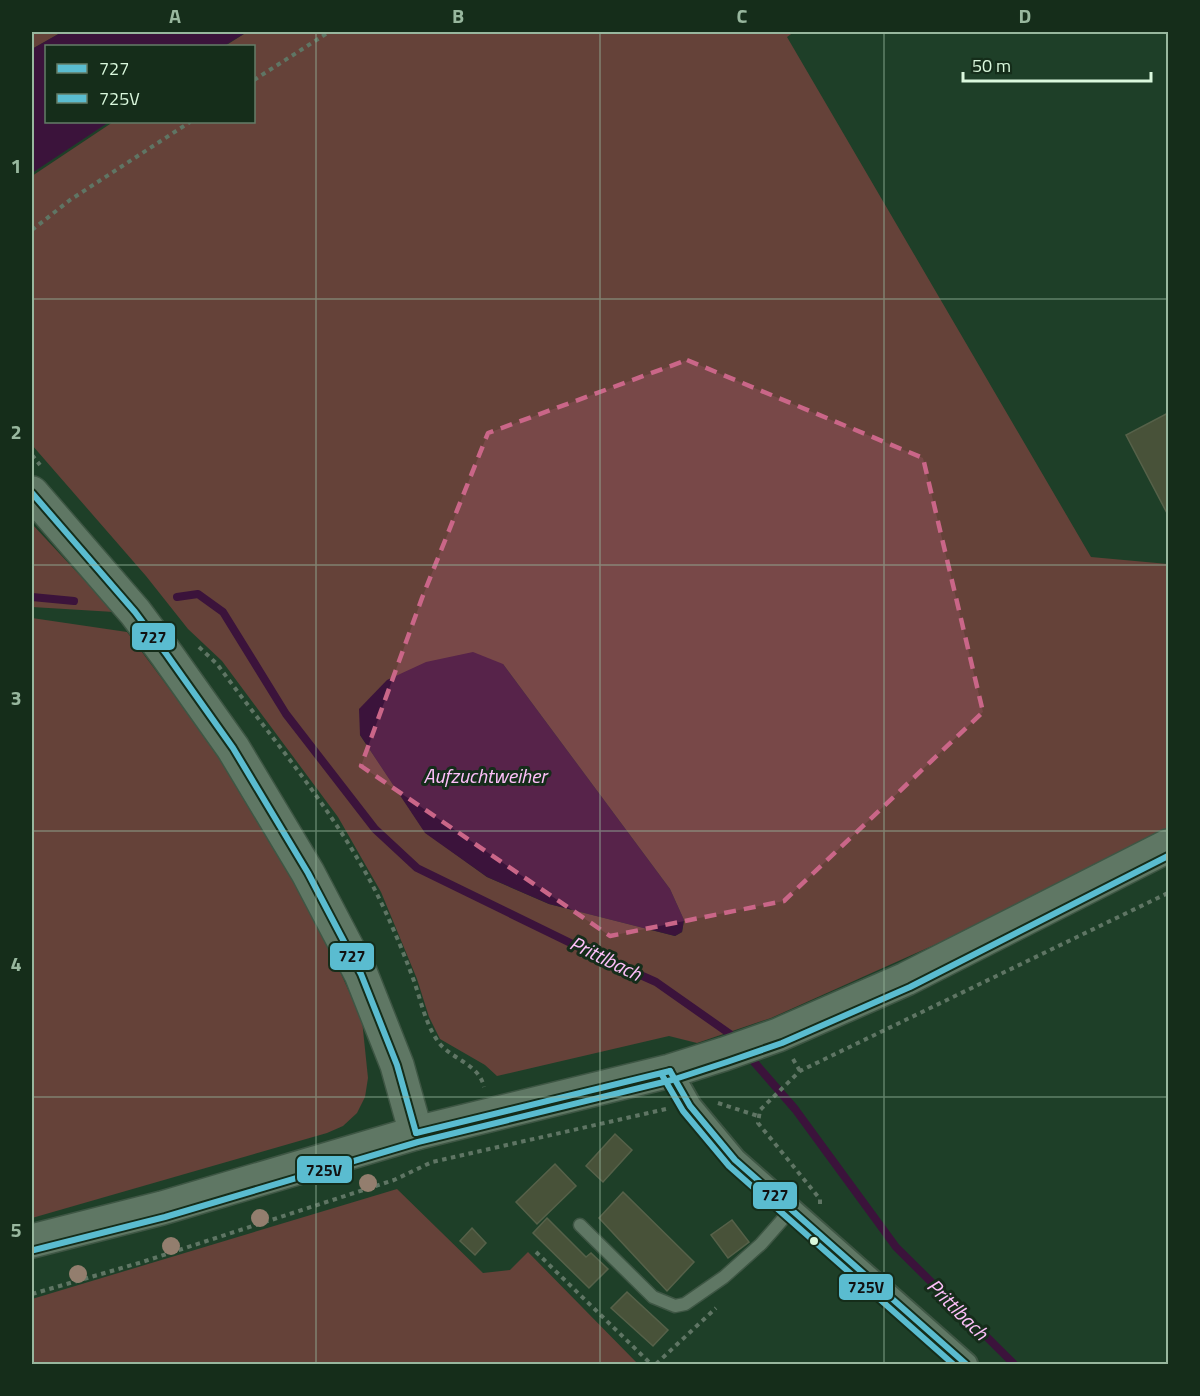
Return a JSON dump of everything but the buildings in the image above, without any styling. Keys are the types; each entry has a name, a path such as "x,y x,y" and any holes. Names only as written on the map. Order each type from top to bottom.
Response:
{"main road":[{"path":"32,493 135,612 167,655 233,748 308,873 361,974 397,1065 416,1133"},
{"path":"32,1241 162,1208 416,1133 670,1071 724,1054 758,1042 906,979 1168,846"}],"street":[{"path":"670,1071 690,1106 735,1160 966,1365"}],"lane":[{"path":"580,1225 653,1297 675,1305 685,1304 724,1276 798,1216"}],"path":[{"path":"255,79 329,32"},
{"path":"32,230 70,200 188,123"},
{"path":"798,1216 820,1208 820,1199 760,1127 758,1116 760,1110 800,1071 1168,893"},
{"path":"32,1294 139,1263 394,1180 432,1162 656,1111 690,1106 718,1103 758,1116"},
{"path":"536,1252 651,1365"}],"highlighted area":[{"path":"687,360 923,458 983,712 784,901 610,936 361,766 422,598 488,433"}],"shaded area":[{"path":"32,32 62,32 32,49"},
{"path":"247,32 794,32 787,37 1091,557 1168,564 1168,827 1112,860 961,933 771,1018 697,1043 669,1036 497,1076 485,1065 440,1039 429,1017 417,979 381,892 338,817 222,661 188,629 146,576 32,445 32,176 112,123 255,123 255,45 227,45","holes":["503,664 670,889 684,920 682,932 675,936 549,904 487,877 425,832 360,735"]},
{"path":"32,524 114,612 32,607"},
{"path":"32,618 127,632 221,758 317,921 362,1020 368,1078 365,1097 357,1113 343,1126 327,1133 32,1218"},
{"path":"397,1189 483,1273 510,1270 528,1252 638,1364 32,1364 32,1299"}],"water":[{"path":"62,32 247,32 226,45 45,45 45,123 107,123 32,173 32,49"},
{"name":"Aufzuchtweiher","path":"473,652 503,664 670,889 684,920 682,932 675,936 549,904 487,877 425,833 360,735 359,709 387,680 426,662"}],"waterway":[{"name":"Prittlbach","path":"177,597 198,594 223,612 286,714 375,829 417,868 656,982 730,1034 736,1041"},
{"name":"Prittlbach","path":"32,597 74,601"},
{"name":"Prittlbach","path":"748,1055 795,1109 896,1247 1014,1364"}],"transit line":[{"name":"727","path":"32,493 135,612 233,748 308,873 361,974 397,1065 416,1133"},
{"name":"725V","path":"34,1250 165,1217 418,1142 672,1080 782,1043 910,987 1168,856"},
{"name":"727","path":"670,1071 690,1106 735,1160 966,1364"},
{"name":"727","path":"416,1133 670,1071"},
{"name":"725V","path":"662,1075 683,1111 729,1166 953,1364"}]}
